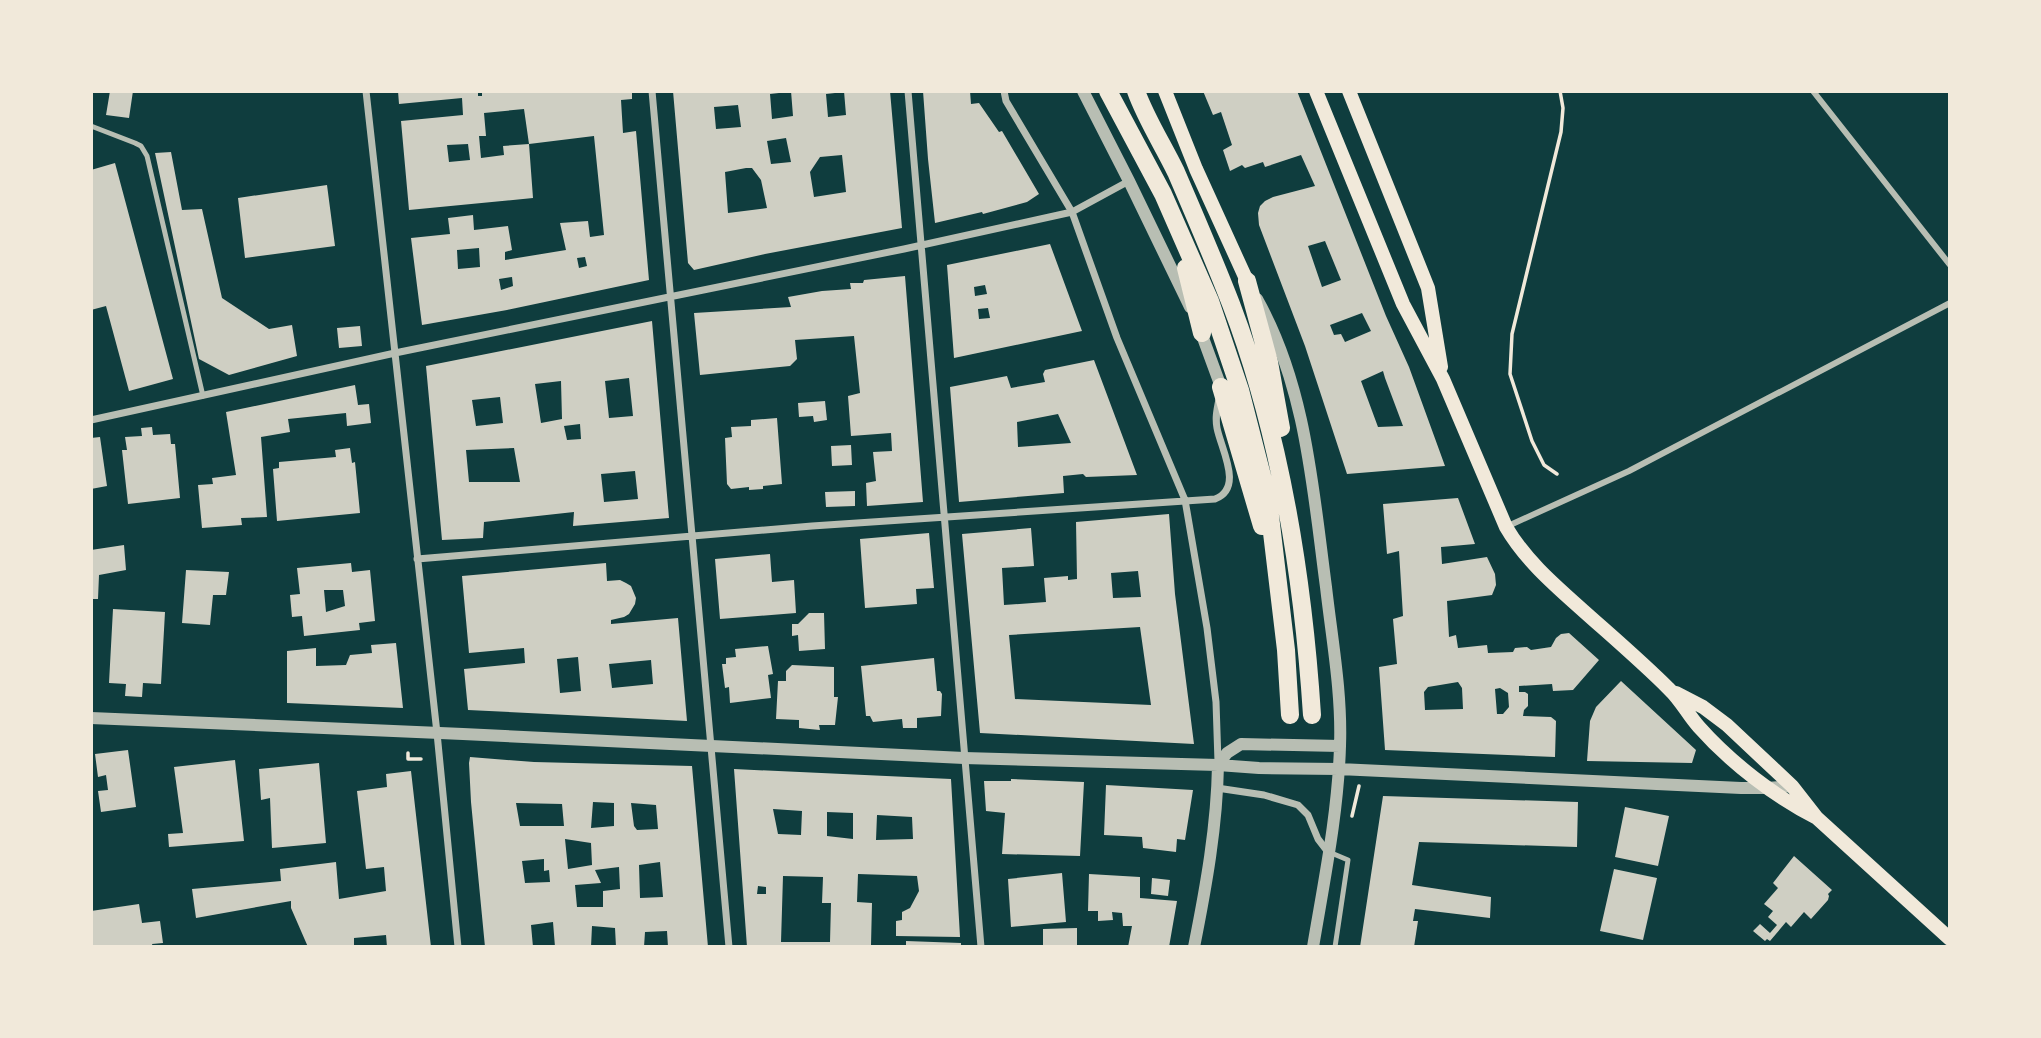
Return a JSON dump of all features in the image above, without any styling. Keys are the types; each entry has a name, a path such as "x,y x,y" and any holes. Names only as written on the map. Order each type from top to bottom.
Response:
{"main road":[{"path":"1108,91 1163,194 1210,301 1240,390 1268,499 1286,650 1290,715"},
{"path":"1136,91 1175,171 1233,308 1259,385 1285,495 1305,631 1312,715"},
{"path":"1165,91 1196,169 1247,281 1273,381 1284,451 1285,495"},
{"path":"1316,91 1403,304 1443,379 1506,527 1519,548 1534,565 1672,691 1700,728 1767,788 1817,818"},
{"path":"1349,91 1428,288 1443,379"},
{"path":"1175,223 1202,333"},
{"path":"1221,387 1277,577"},
{"path":"1672,691 1703,707 1727,725 1792,786 1817,818 1950,939"}],"street":[{"path":"366,91 458,947"},
{"path":"652,91 729,947"},
{"path":"908,91 981,947"},
{"path":"1004,91 1006,101 1072,212 1117,338 1185,500 1207,628 1216,702 1218,765 1205,893 1194,947"},
{"path":"417,559 812,526 1219,498 1227,492 1230,484 1216,418 1221,387 1202,333 1083,91"},
{"path":"1813,91 1950,265"},
{"path":"91,420 395,353 1072,212 1129,181"},
{"path":"1247,281 1276,335 1303,431 1314,494 1338,682 1339,769 1329,852 1313,947"},
{"path":"1506,527 1629,471 1948,304"},
{"path":"91,719 964,758 1339,769 1767,788 1792,786"},
{"path":"1218,765 1227,753 1241,744 1340,746"},
{"path":"1217,788 1264,794 1298,804 1308,815 1318,839 1329,852"}],"lane":[{"path":"91,126 141,146 147,156 203,396"},
{"path":"1329,852 1348,860 1335,947"}],"path":[{"path":"1557,474 1544,465 1532,441 1510,374 1512,334 1561,132 1563,108 1560,91"},
{"path":"408,753 408,759 421,759"},
{"path":"1351,822 1362,770"}],"building":[{"path":"110,91 133,91 129,118 106,115"},
{"path":"398,91 478,91 478,96 482,96 482,91 632,91 632,99 621,100 623,133 636,131 649,280 422,325 411,238 450,234 448,218 473,215 474,230 508,226 512,250 505,252 505,260 566,250 560,223 588,221 590,237 604,235 594,136 529,144 533,198 409,210 401,121 463,115 462,98 399,104","holes":["524,109 529,144 503,146 504,155 481,158 479,136 486,136 484,113","468,144 470,160 449,162 447,145","479,248 480,267 458,269 457,250","585,257 587,266 579,268 577,258","512,277 513,286 501,290 499,279"]},
{"path":"673,91 779,91 770,94 772,119 793,116 791,91 835,91 826,94 828,117 846,115 844,91 890,91 902,228 694,270 688,263","holes":["738,105 741,127 716,129 714,107","786,138 791,162 771,164 767,141","842,155 846,192 814,197 810,172 820,157","752,168 761,180 767,208 728,213 725,172"]},
{"path":"923,91 970,91 971,104 979,103 999,132 1002,131 1039,194 1027,202 935,223"},
{"path":"1203,91 1297,91 1386,316 1409,367 1445,466 1347,474 1305,346 1259,225 1258,213 1265,201 1315,186 1301,155 1265,167 1263,162 1245,168 1242,165 1230,171 1223,150 1232,145 1221,112 1213,115","holes":["1325,241 1341,280 1322,287 1308,246","1362,313 1371,331 1345,342 1341,334 1334,335 1330,325","1383,371 1403,426 1378,427 1361,381"]},
{"path":"171,152 182,210 202,209 222,298 269,329 292,325 297,356 229,375 199,359 155,153"},
{"path":"115,163 173,379 129,391 106,306 91,310 91,170"},
{"path":"327,185 335,246 245,258 238,198"},
{"path":"1050,244 1082,331 954,358 947,265","holes":["985,285 987,294 975,296 974,287","988,308 990,318 979,319 978,309"]},
{"path":"905,276 923,502 867,506 866,483 876,481 873,452 892,451 891,433 851,436 848,396 860,393 854,336 795,340 797,359 790,366 700,375 694,313 791,307 788,297 851,289 850,283 863,283 864,280"},
{"path":"652,321 669,518 573,526 574,512 484,522 483,538 442,540 426,366","holes":["629,378 633,416 609,418 605,381","561,381 562,419 541,423 535,384","500,397 503,423 476,426 472,400","580,424 581,439 567,440 564,426","514,448 520,482 469,482 466,450","635,471 638,499 604,502 601,474"]},
{"path":"360,326 362,346 339,348 337,328"},
{"path":"1094,360 1137,475 1063,476 1064,493 959,502 950,387 1007,376 1011,388 1045,382 1045,370","holes":["1058,414 1071,443 1018,447 1017,422"]},
{"path":"355,385 358,405 369,404 371,423 347,426 346,413 288,419 290,432 261,437 267,517 241,518 242,525 202,528 198,485 213,484 212,478 236,475 226,412"},
{"path":"825,401 827,420 814,422 813,416 799,417 798,403"},
{"path":"777,418 782,484 763,486 763,489 731,489 727,484 725,438 732,437 731,427 751,426 751,420"},
{"path":"152,427 153,435 170,434 171,444 175,444 180,498 128,504 122,450 127,450 125,437 142,436 141,428"},
{"path":"100,437 107,486 91,489 91,438"},
{"path":"851,445 852,465 832,466 831,446"},
{"path":"350,448 352,463 355,462 360,513 277,521 273,469 279,468 279,462 336,457 335,450"},
{"path":"855,491 855,506 826,507 825,492"},
{"path":"1458,498 1475,544 1441,547 1442,564 1487,557 1495,574 1496,585 1492,595 1447,601 1449,637 1456,635 1458,648 1487,645 1488,653 1513,652 1515,648 1527,647 1531,650 1551,647 1561,634 1569,633 1599,660 1573,690 1553,691 1552,684 1519,686 1519,692 1528,694 1528,706 1523,716 1551,717 1556,721 1555,757 1385,750 1379,667 1397,664 1393,619 1403,616 1399,551 1387,554 1383,504","holes":["1458,682 1462,688 1463,709 1425,710 1424,692 1428,687","1500,688 1508,693 1509,707 1503,714 1497,714 1495,689"]},
{"path":"1169,514 1175,594 1194,744 980,733 962,534 1031,528 1034,566 1002,568 1004,605 1046,602 1044,578 1068,576 1068,580 1077,579 1076,522","holes":["1138,571 1141,597 1113,598 1111,573","1140,627 1151,705 1015,699 1009,635"]},
{"path":"929,533 934,588 916,589 917,604 865,608 860,539"},
{"path":"124,545 126,570 99,575 98,599 91,599 91,550"},
{"path":"770,554 772,582 794,580 796,613 720,619 715,559"},
{"path":"351,563 352,572 370,570 375,621 359,623 360,630 304,636 302,616 292,617 290,595 300,594 297,568","holes":["324,590 343,590 345,606 326,612"]},
{"path":"606,563 607,581 620,580 626,583 631,586 636,598 629,614 611,620 611,624 678,618 687,721 468,710 464,669 525,663 524,648 469,653 462,576","holes":["578,657 581,691 560,693 557,659","651,660 653,684 612,688 609,664"]},
{"path":"186,570 229,572 226,595 213,595 210,625 182,623"},
{"path":"113,609 165,612 161,684 143,683 142,697 125,696 126,684 109,683"},
{"path":"809,613 824,613 825,649 799,651 798,635 792,636 792,624 798,624"},
{"path":"396,643 403,708 287,703 287,651 316,648 316,666 346,665 350,655 372,653 371,645"},
{"path":"768,646 773,674 768,675 771,698 730,703 729,687 725,688 722,664 726,664 726,658 736,657 735,649"},
{"path":"934,658 937,691 942,694 941,716 917,718 917,728 903,728 902,719 873,722 870,716 866,716 861,666"},
{"path":"792,665 834,667 834,697 838,697 835,725 819,725 820,730 799,728 799,720 776,719 778,681 786,681 786,671"},
{"path":"1621,681 1696,750 1692,763 1587,761 1590,721 1596,707"},
{"path":"128,750 136,807 101,812 98,791 108,790 106,775 98,777 95,754"},
{"path":"470,757 534,762 692,766 708,947 668,947 667,931 645,932 644,947 616,947 615,928 592,926 591,947 555,947 553,922 531,925 533,947 485,947","holes":["593,802 614,803 614,826 591,828","516,803 562,804 564,826 520,826","631,803 656,805 658,829 637,830","565,839 591,843 592,865 568,869","544,859 544,871 549,870 550,882 525,883 522,861","660,862 663,897 640,898 639,865","619,867 620,889 603,891 603,907 577,907 575,885 601,883 595,870"]},
{"path":"235,760 244,841 169,847 168,834 183,833 174,767"},
{"path":"319,763 326,843 272,848 270,798 261,800 259,769"},
{"path":"734,769 951,779 960,937 896,936 896,921 902,920 902,912 910,908 919,891 917,876 858,874 857,902 872,903 871,945 877,947 747,947","holes":["773,809 802,811 801,835 778,834","827,812 853,813 853,839 827,836","877,815 912,817 913,839 876,840","783,876 823,877 822,903 831,903 830,942 781,942","758,886 766,887 766,894 757,894"]},
{"path":"411,771 431,947 387,947 386,935 354,938 354,947 308,947 291,908 291,901 196,918 192,889 281,881 280,869 336,862 339,899 386,891 384,867 366,869 357,791 387,787 386,774"},
{"path":"1011,779 1084,782 1080,856 1002,854 1005,813 986,811 984,781"},
{"path":"1106,785 1193,790 1185,840 1177,839 1176,852 1143,848 1142,837 1104,835"},
{"path":"1383,796 1578,802 1577,847 1419,842 1412,885 1491,897 1490,918 1415,909 1413,921 1418,921 1414,947 1360,947"},
{"path":"1625,807 1669,816 1658,866 1615,857"},
{"path":"1794,856 1832,890 1828,894 1828,900 1811,919 1804,912 1791,927 1786,922 1770,941 1765,941 1753,931 1760,924 1770,933 1777,925 1768,917 1773,911 1764,904 1778,888 1773,883"},
{"path":"1614,869 1657,878 1643,940 1600,931"},
{"path":"1062,873 1066,922 1011,927 1008,879"},
{"path":"1089,874 1140,877 1140,898 1177,901 1169,947 1128,947 1132,926 1123,926 1122,913 1112,912 1113,920 1098,921 1098,911 1088,911"},
{"path":"1152,878 1170,880 1168,896 1151,894"},
{"path":"139,904 142,923 160,921 163,943 152,944 153,947 91,947 91,911"},
{"path":"1077,928 1077,947 1043,947 1043,929"},
{"path":"906,941 961,943 961,947 906,947"}]}
